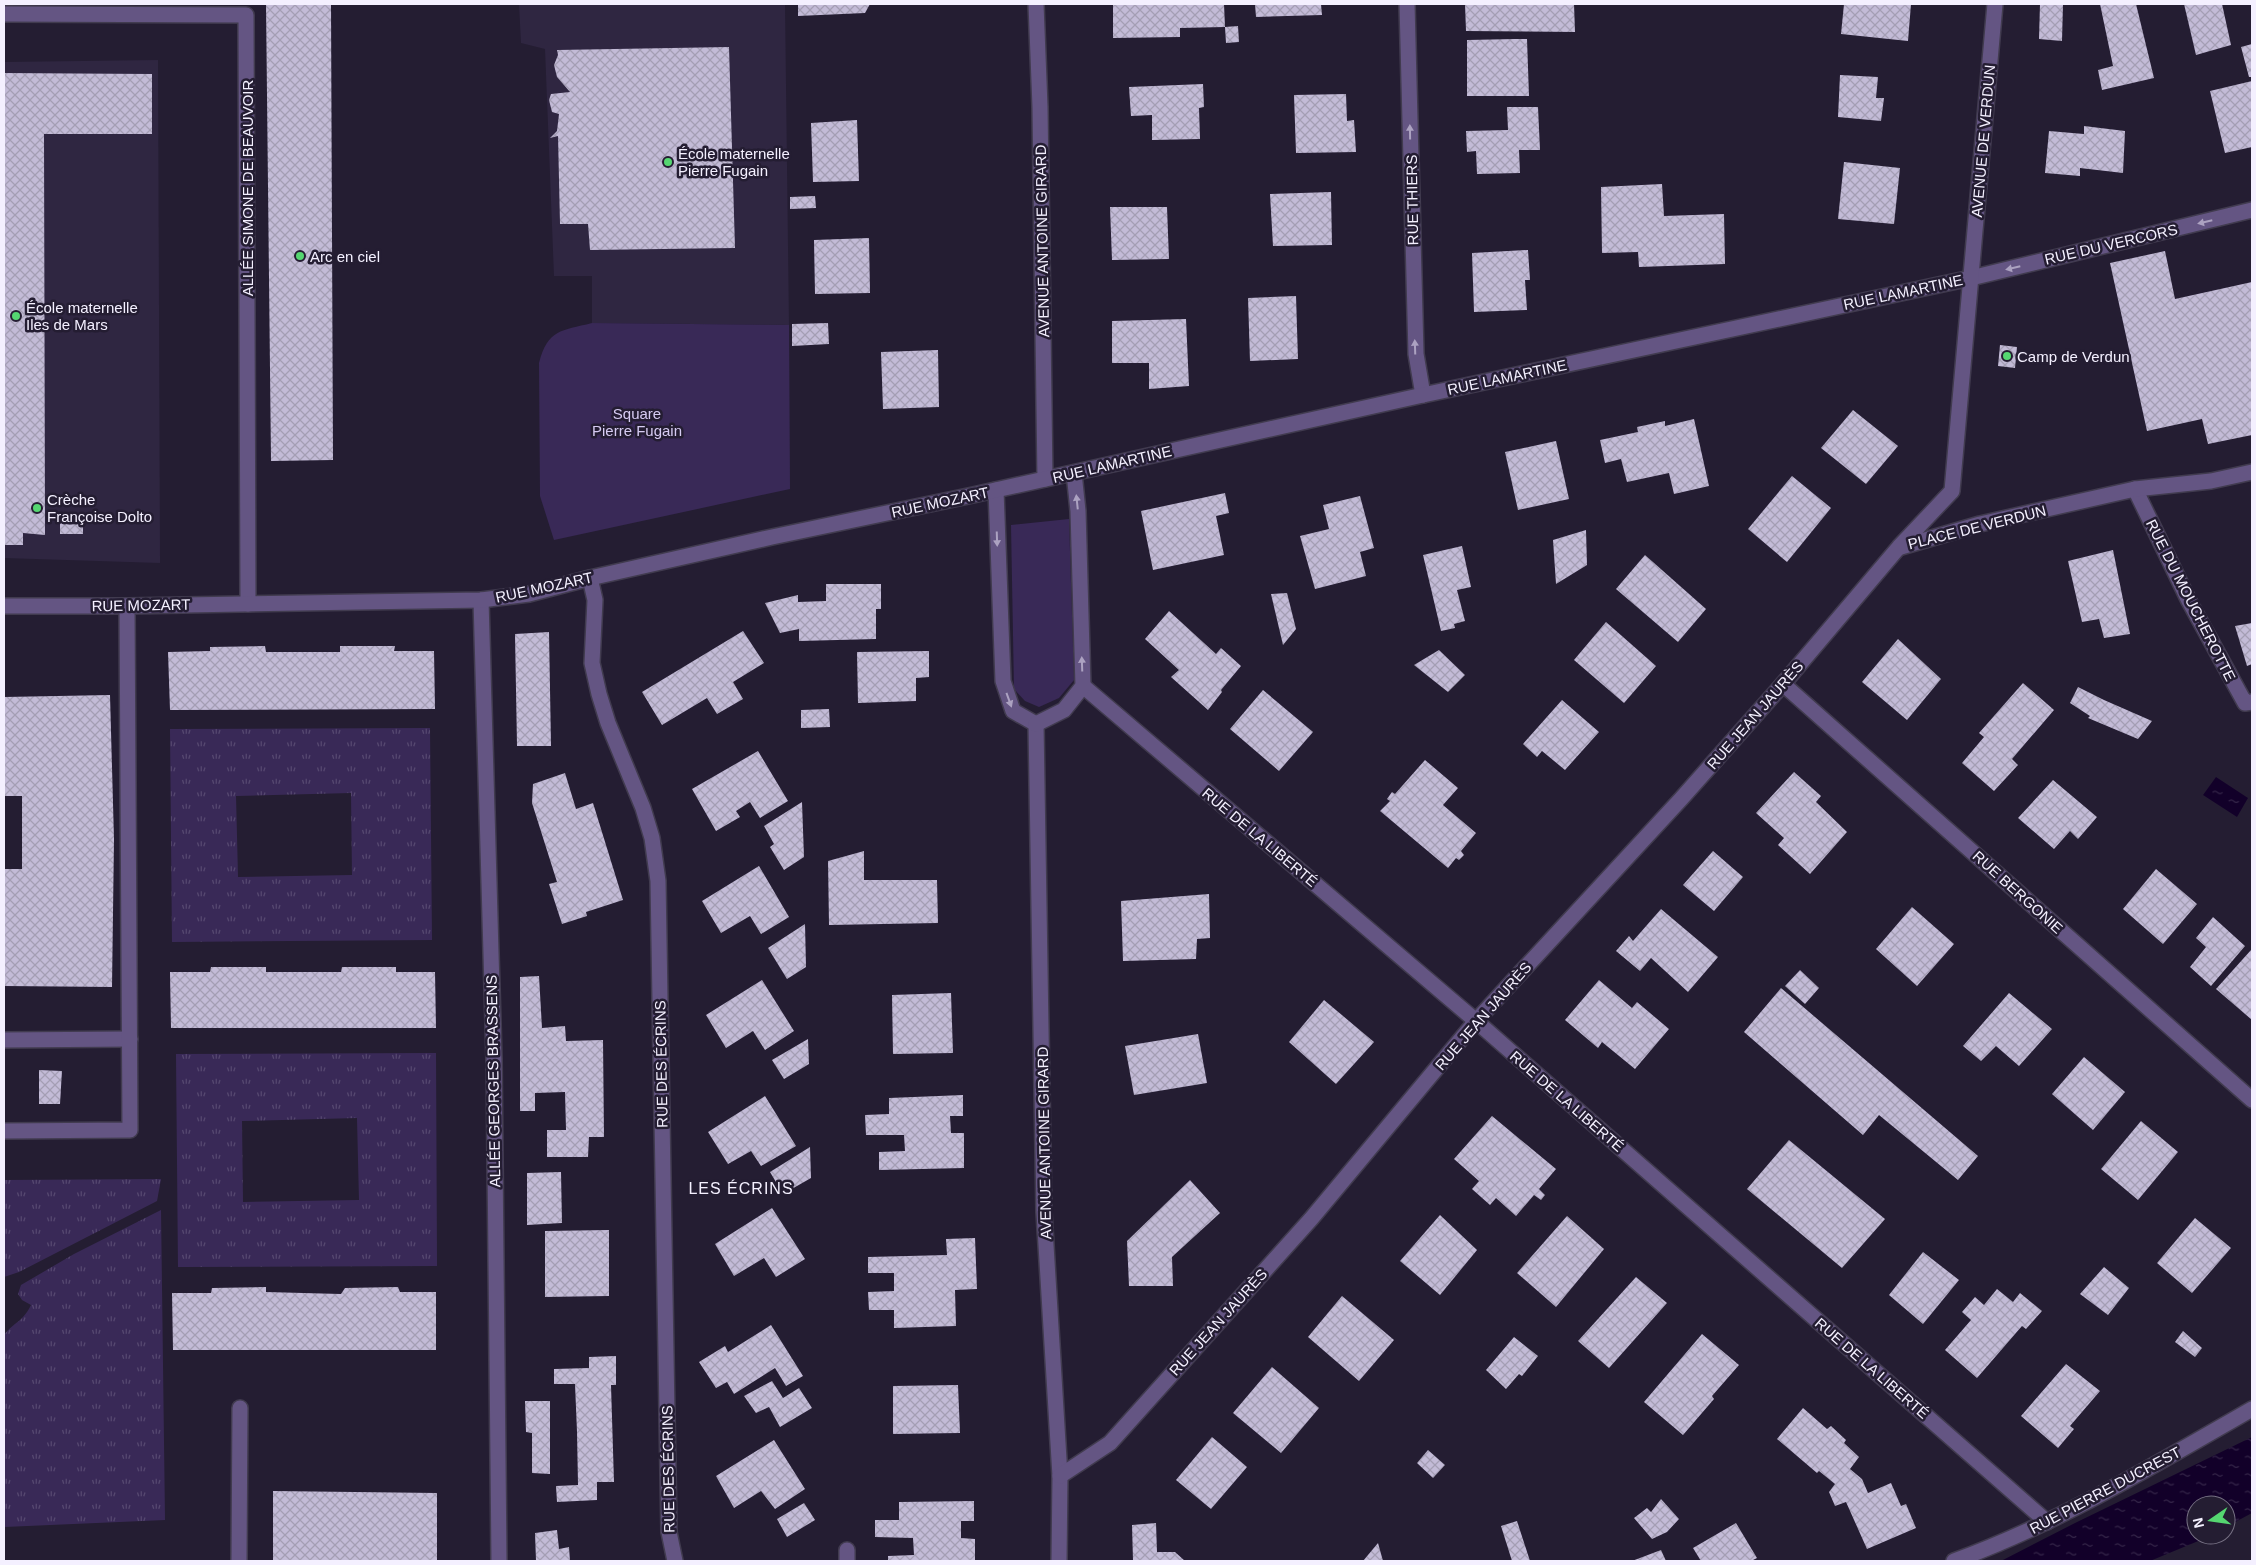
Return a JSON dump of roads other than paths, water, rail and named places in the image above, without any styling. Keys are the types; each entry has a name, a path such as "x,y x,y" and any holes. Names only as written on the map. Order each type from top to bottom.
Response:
{"street":[{"name":"AVENUE ANTOINE GIRARD","path":"1036,4 1040,107 1045,479"},
{"name":"RUE THIERS","path":"1407,4 1416,354 1423,395"},
{"name":"AVENUE DE VERDUN","path":"1971,278 1995,4"},
{"name":"ALLÉE SIMONE DE BEAUVOIR","path":"4,14 246,15 248,604"},
{"name":"RUE DU VERCORS","path":"1971,278 2252,210"},
{"name":"RUE LAMARTINE","path":"1045,479 1423,395 1971,278"},
{"name":"PLACE DE VERDUN","path":"1899,547 1952,492 1971,278"},
{"name":"PLACE DE VERDUN","path":"1899,547 1980,524 2135,489 2212,481 2252,472"},
{"path":"996,490 1002,682 1013,711 1036,724 1064,710 1083,686 1078,511 1074,473"},
{"name":"RUE MOZART","path":"4,606 127,606 482,600 529,594 590,578 772,537 1045,479"},
{"name":"RUE DU MOUCHEROTTE","path":"2135,489 2189,601 2245,703 2252,702"},
{"name":"RUE JEAN JAURÈS","path":"1060,1476 1110,1443 1311,1219 1476,1021 1783,684 1899,547"},
{"name":"RUE DES ÉCRINS","path":"590,578 595,600 592,663 608,723 643,808 652,838 658,881 669,1532 675,1561"},
{"name":"ALLÉE GEORGES BRASSENS","path":"482,600 494,1058 499,1561"},
{"path":"4,1132 130,1130 127,606"},
{"name":"RUE BERGONIE","path":"1783,684 2252,1100"},
{"name":"RUE DE LA LIBERTÉ","path":"1083,686 1476,1021 2047,1522"},
{"name":"AVENUE ANTOINE GIRARD","path":"1036,724 1044,1212 1060,1476 1059,1561"},
{"path":"4,1040 130,1039"},
{"path":"239,1561 240,1408"},
{"name":"RUE PIERRE DUCREST","path":"1954,1561 2047,1522 2149,1468 2252,1409"}],"water":[{"path":"2216,777 2248,798 2237,817 2203,795"},
{"path":"2252,1437 2252,1513 2236,1522 2236,1495 2186,1495 2186,1545 2189,1545 2150,1561 2001,1561"}],"place":[{"name":"École maternelle Pierre Fugain","path":"668,162"},
{"name":"Arc en ciel","path":"300,256"},
{"name":"École maternelle Iles de Mars","path":"16,316"},
{"name":"Camp de Verdun","path":"2007,356"},
{"name":"Crèche Françoise Dolto","path":"37,508"}],"district":[{"name":"LES ÉCRINS","path":"741,1188"}],"park label":[{"name":"Square Pierre Fugain","path":"637,422"}]}
